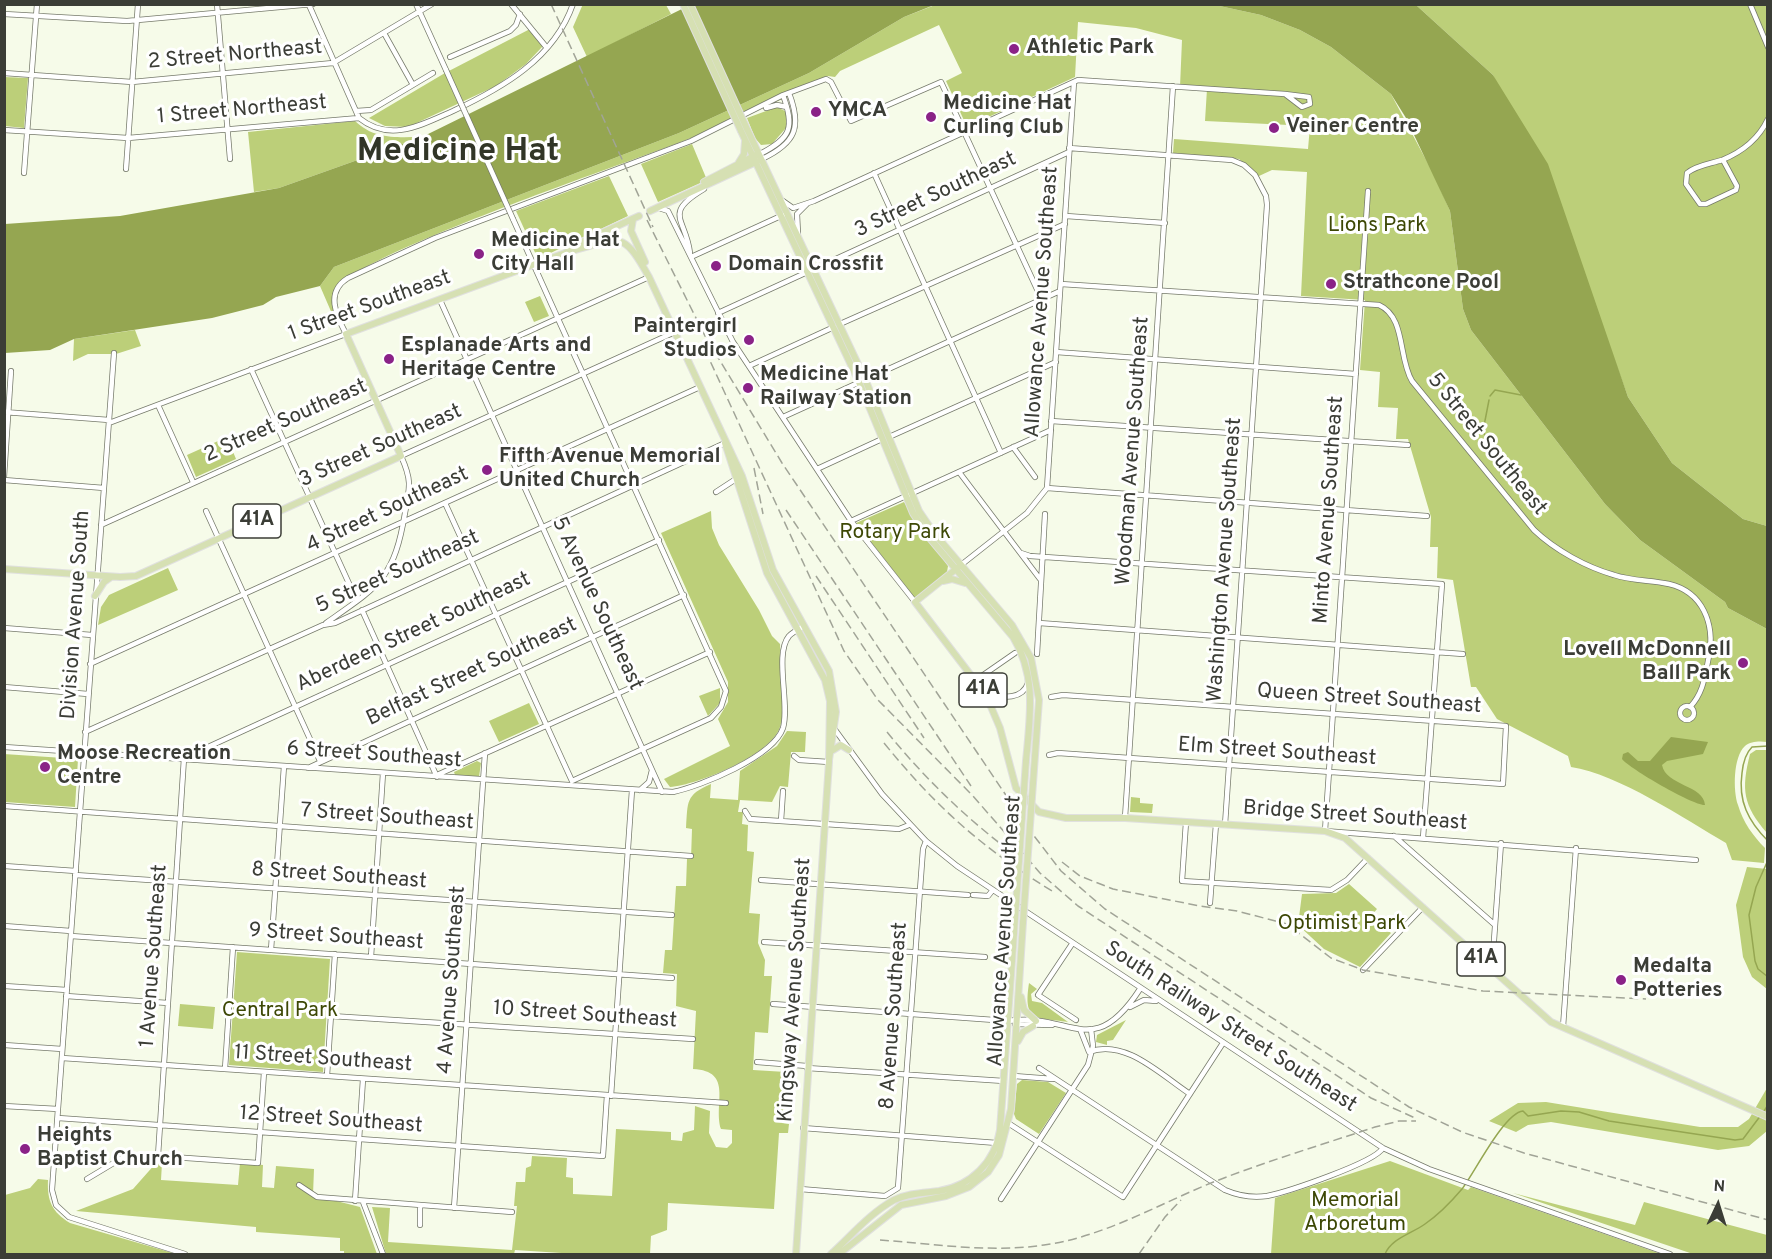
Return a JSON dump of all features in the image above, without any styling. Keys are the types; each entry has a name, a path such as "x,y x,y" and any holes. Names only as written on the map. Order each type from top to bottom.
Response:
{"main road":[{"path":"683,4 757,158 780,214 837,326 886,438"},
{"path":"690,4 744,130 744,154 737,164"},
{"path":"745,141 783,201 799,234 811,271"},
{"path":"692,191 737,164 757,158"},
{"path":"653,209 718,180 757,158"},
{"name":"1 Street Southeast","path":"346,334 565,253 584,241 637,217 630,223 631,231 649,277"},
{"path":"565,253 608,241 621,241 633,248 675,332 725,443 739,477 767,573 832,679 836,702 835,729"},
{"path":"346,334 401,456"},
{"name":"Allowance Avenue Southeast","path":"886,438 912,494 934,533 1020,637 1031,658 1038,682 1039,709 1014,1076 1008,1123 999,1155 982,1173"},
{"name":"Allowance Avenue Southeast","path":"886,438 904,497 928,536 1019,647 1029,677 1031,697 1004,1081 998,1143 982,1173"},
{"name":"3 Street Southeast","path":"97,576 140,575 401,456"},
{"path":"915,602 962,565"},
{"name":"41A","path":"4,569 97,576"},
{"path":"95,596 104,582 111,577"},
{"path":"940,582 955,579 972,589"},
{"name":"41A","path":"915,602 986,695"},
{"path":"801,628 825,680 830,701 829,723"},
{"name":"Bridge Street Southeast","path":"986,695 1000,728 1013,778 1020,794 1033,808 1051,816 1125,818 1325,831"},
{"name":"Kingsway Avenue Southeast","path":"795,1254 829,762 829,723"},
{"name":"Kingsway Avenue Southeast","path":"829,762 835,729"},
{"path":"833,750 841,745 849,750"},
{"name":"41A","path":"1325,831 1345,838 1551,1022 1766,1116"},
{"path":"1015,1047 1021,1034 1034,1023 1024,1010 1020,988"},
{"path":"831,1254 892,1202 949,1189 982,1173"},
{"path":"839,1254 904,1200"},
{"path":"863,1225 873,1226"}],"street":[{"path":"24,173 37,4"},
{"path":"126,169 138,4"},
{"path":"217,4 230,159"},
{"path":"4,14 136,20 313,4"},
{"path":"416,4 710,652 726,691 722,707 711,718 573,783 445,503"},
{"name":"2 Street Northeast","path":"4,73 132,82 333,63 432,4"},
{"path":"511,4 547,48"},
{"path":"309,5 359,118 370,125 390,131 421,125 499,88 520,74 547,48 563,26 573,4"},
{"path":"1750,4 1767,47"},
{"path":"450,57 510,31 518,22 520,14"},
{"path":"384,33 413,85"},
{"name":"1 Street Northeast","path":"356,111 371,110 433,73"},
{"path":"346,334 335,311 336,291 348,278 435,238 681,145 786,94 825,79 831,82 848,119 853,122 941,82 1041,300"},
{"path":"783,201 793,208 809,203 1079,80 1306,95 1310,99 1310,104 1302,107 1285,94"},
{"name":"Allowance Avenue Southeast","path":"1047,488 1074,82"},
{"name":"Woodman Avenue Southeast","path":"1125,818 1166,223 1173,86"},
{"path":"757,158 780,142 787,133 791,120 786,94"},
{"path":"757,158 781,148 794,134 796,116 786,94"},
{"path":"752,112 777,105 788,108"},
{"path":"370,125 368,118 371,110"},
{"name":"1 Street Northeast","path":"4,129 128,138 359,118"},
{"path":"1723,160 1737,186 1736,190 1706,204 1700,204 1686,184 1687,173 1705,164 1723,160 1756,138 1767,119"},
{"name":"3 Street Southeast","path":"718,313 991,189 1069,150 1169,154 1232,160 1248,168 1260,182 1267,205 1261,297"},
{"path":"874,173 1001,453"},
{"path":"690,255 680,225 681,210 690,197 718,180"},
{"name":"Minto Avenue Southeast","path":"1325,831 1368,191"},
{"path":"799,234 797,214 809,203"},
{"path":"653,209 667,210 733,342 851,521 915,602"},
{"path":"690,255 769,221 780,214 792,222"},
{"path":"1066,216 1166,223"},
{"path":"769,221 782,221 789,228"},
{"path":"749,366 1065,224"},
{"name":"2 Street Southeast","path":"101,525 649,277"},
{"name":"5 Street Southeast","path":"1061,284 1379,305 1392,314 1406,367 1416,386 1542,537 1554,546 1602,571 1636,580 1673,585 1685,590 1700,604 1709,620 1711,647 1701,692 1690,707"},
{"path":"783,417 1060,291"},
{"path":"1051,296 1059,309"},
{"name":"Washington Avenue Southeast","path":"1225,825 1261,297"},
{"name":"5 Avenue Southeast","path":"440,300 662,792"},
{"name":"3 Street Southeast","path":"401,456 675,332"},
{"name":"1 Street Southeast","path":"109,421 158,405 346,334"},
{"path":"1056,352 1356,374"},
{"name":"Division Avenue South","path":"114,353 53,1196 60,1210 69,1217 185,1254"},
{"path":"817,469 1056,362"},
{"path":"251,369 357,601"},
{"path":"11,371 4,479 104,488"},
{"name":"4 Street Southeast","path":"90,664 700,387"},
{"path":"158,405 193,483"},
{"path":"7,412 109,421"},
{"path":"1052,421 1408,445"},
{"path":"851,521 1051,430"},
{"name":"5 Street Southeast","path":"85,732 323,625 335,623 725,443"},
{"path":"1013,447 1035,477"},
{"path":"323,625 374,588 392,566 398,552 411,480 401,456"},
{"path":"959,472 1040,579"},
{"path":"716,492 739,477"},
{"path":"962,565 1033,507 1047,488 1427,516"},
{"path":"206,511 320,761"},
{"path":"1036,654 1045,514"},
{"name":"Aberdeen Street Southeast","path":"183,759 659,540"},
{"path":"1021,553 1028,556 1442,584 1423,838"},
{"name":"Belfast Street Southeast","path":"308,768 684,595"},
{"path":"362,610 437,776 710,652"},
{"path":"1039,623 1463,654"},
{"path":"4,628 92,635"},
{"name":"6 Street Southeast","path":"4,747 483,780 573,783 662,792 680,790 737,767 762,752 777,738 785,715 784,647 789,636 801,628"},
{"path":"976,681 1015,653"},
{"path":"986,695 1021,694 1026,688 1029,677"},
{"path":"4,687 88,694"},
{"name":"Queen Street Southeast","path":"1051,697 1063,695 1506,726 1503,784"},
{"name":"South Railway Street Southeast","path":"829,723 882,794 926,841 992,891 1383,1148 1408,1161 1671,1254"},
{"name":"4 Avenue Southeast","path":"454,1208 485,753"},
{"name":"Elm Street Southeast","path":"1049,755 1058,753 1503,784"},
{"path":"794,756 799,760 829,762"},
{"name":"1 Avenue Southeast","path":"158,1156 183,759"},
{"path":"272,950 284,766"},
{"path":"639,790 649,782 652,767"},
{"path":"371,957 383,773"},
{"path":"609,1095 632,790"},
{"path":"781,821 783,792"},
{"name":"7 Street Southeast","path":"4,806 691,856"},
{"path":"745,811 750,819 902,829 909,825"},
{"path":"1186,822 1182,881 1331,890 1347,880 1368,858"},
{"path":"1210,903 1216,824"},
{"name":"Bridge Street Southeast","path":"1325,831 1696,860"},
{"path":"1394,836 1495,925"},
{"name":"8 Avenue Southeast","path":"799,1189 885,1196 895,1192 899,1185 923,849 926,841"},
{"path":"1492,968 1501,843"},
{"path":"1563,1027 1576,849"},
{"name":"8 Street Southeast","path":"4,866 176,882 672,915"},
{"path":"761,880 988,896 992,891"},
{"path":"1363,970 1423,907"},
{"name":"9 Street Southeast","path":"4,926 172,943 672,978"},
{"path":"764,942 985,957"},
{"path":"1072,944 1038,995 1076,1020"},
{"path":"225,1070 233,947"},
{"path":"327,1076 335,954"},
{"path":"4,986 168,1003"},
{"path":"772,1004 1091,1029 1117,1020 1140,989"},
{"path":"1128,1008 1147,999 1172,1009"},
{"name":"10 Street Southeast","path":"331,1016 693,1039"},
{"path":"1001,1199 1088,1065 1089,1052 1080,1029"},
{"path":"1089,1052 1093,1046 1091,1029"},
{"path":"1008,1123 1123,1197 1223,1043"},
{"path":"4,1045 62,1049"},
{"path":"1089,1052 1106,1048 1123,1051 1190,1094"},
{"name":"11 Street Southeast","path":"62,1058 726,1103"},
{"path":"757,1062 1004,1081"},
{"path":"1038,1068 1226,1190 1249,1196 1273,1194 1337,1172 1374,1158 1383,1148"},
{"path":"87,1179 122,1158 158,1156 258,1163 264,1072"},
{"path":"1014,1076 1055,1079"},
{"path":"355,1201 363,1079"},
{"name":"12 Street Southeast","path":"58,1118 603,1156 609,1095"},
{"path":"4,1106 58,1110"},
{"path":"803,1128 998,1143"},
{"path":"299,1185 317,1197 512,1212"},
{"path":"363,1202 383,1254"},
{"path":"420,1206 420,1225"}],"green space":[{"path":"583,4 666,5 671,14 587,57 573,27"},
{"name":"Lions Park","path":"935,5 1215,5 1261,15 1300,30 1331,47 1391,94 1434,175 1450,211 1463,309 1471,330 1605,504 1640,540 1725,602 1728,608 1767,629 1767,742 1750,743 1741,751 1736,766 1735,783 1736,799 1740,811 1753,834 1765,848 1764,863 1732,860 1726,843 1671,810 1609,778 1571,767 1568,756 1497,719 1476,687 1471,687 1453,580 1437,578 1438,547 1430,547 1431,517 1408,439 1396,439 1398,408 1378,407 1380,372 1360,370 1365,300 1301,296 1307,172 1272,170 1259,176 1239,159 1173,153 1174,139 1308,149 1310,126 1205,121 1207,89 1180,87 1182,40 1136,28 1078,22 1075,77 967,127 946,81 962,73 939,25 840,71 835,77 828,76 726,124 439,233 388,256 351,276 333,292 333,316 320,286 334,267 679,133 809,73 904,17"},
{"path":"1416,5 1767,5 1767,526 1743,519 1672,463 1628,397 1600,320 1493,75"},
{"path":"530,29 543,46 526,64 496,86 408,127 385,126 369,118 445,73"},
{"path":"4,77 28,78 24,128 5,126"},
{"path":"777,107 787,112 786,128 772,144 761,145 755,138 747,118"},
{"path":"355,121 370,132 386,136 422,137 279,188 254,192 248,132"},
{"path":"692,144 707,180 658,202 641,164"},
{"path":"609,176 628,216 538,259 516,211"},
{"path":"540,296 549,316 534,322 525,302"},
{"path":"135,330 141,346 116,354 88,354 73,361 74,339"},
{"path":"227,437 236,459 196,477 187,455"},
{"name":"Rotary Park","path":"904,502 948,566 947,572 915,598 856,523"},
{"path":"711,511 712,528 719,545 759,610 772,636 780,644 784,707 780,727 774,738 749,758 715,775 670,787 664,779 730,746 718,719 728,702 728,682 661,533"},
{"path":"168,568 178,590 98,625 101,607 109,595"},
{"path":"720,688 720,703 708,716 699,696"},
{"path":"529,703 539,724 499,742 489,721"},
{"path":"787,731 806,732 805,752 791,752 788,787 780,786 772,802 740,800 738,812 743,812 742,824 748,825 747,851 754,852 749,913 760,914 758,943 765,960 764,976 772,976 768,1033 755,1032 753,1070 786,1072 782,1123 789,1124 788,1133 779,1133 774,1209 668,1203 667,1230 651,1236 650,1254 577,1254 515,1250 514,1254 386,1254 372,1207 390,1208 388,1242 512,1250 517,1206 514,1206 516,1182 525,1182 526,1168 531,1166 532,1156 567,1158 566,1177 573,1178 573,1194 612,1196 616,1129 671,1132 671,1140 682,1141 683,1133 694,1130 695,1106 710,1111 709,1133 716,1147 727,1148 732,1143 732,1130 721,1129 718,1082 706,1071 693,1069 696,1011 676,1006 677,974 663,973 665,950 672,950 676,886 686,886 687,859 691,859 692,829 686,828 688,806 692,796 711,784 710,798 738,800 740,771 777,746"},
{"path":"1756,750 1767,750 1767,833 1753,814 1746,796 1747,767 1750,754"},
{"path":"4,754 78,759 75,807 5,802"},
{"path":"477,761 481,763 479,777 455,775 454,772"},
{"path":"1131,797 1140,798 1140,803 1153,804 1152,813 1130,812"},
{"path":"1747,867 1767,869 1767,989 1752,977 1743,957 1736,905"},
{"name":"Optimist Park","path":"1349,884 1377,909 1371,916 1391,933 1360,967 1324,949 1298,925 1302,894 1336,893"},
{"name":"Central Park","path":"237,952 330,959 323,1072 229,1065"},
{"path":"1029,983 1037,989 1031,994 1032,1001 1042,1003 1068,1022 1040,1018 1030,1011"},
{"path":"180,1004 215,1007 213,1029 178,1026"},
{"path":"1126,1020 1113,1040 1107,1041 1107,1045 1096,1042 1097,1035"},
{"path":"1022,1080 1048,1082 1066,1093 1039,1134 1016,1119 1014,1114 1017,1084"},
{"path":"1767,1088 1767,1131 1749,1146 1718,1150 1551,1122 1528,1125 1516,1132 1489,1121 1518,1103 1546,1102 1700,1127 1738,1127 1749,1119"},
{"name":"Memorial Arboretum","path":"1390,1161 1468,1190 1471,1187 1661,1254 1271,1254 1275,1198"},
{"path":"156,1163 162,1163 161,1180 238,1185 240,1163 263,1165 262,1187 274,1188 276,1166 314,1169 313,1195 360,1207 377,1254 344,1254 344,1251 340,1251 340,1238 256,1232 256,1227 76,1211 133,1189"},
{"path":"38,1179 48,1180 48,1194 52,1205 59,1215 70,1223 176,1254 5,1254 5,1195 30,1188"},
{"path":"1513,1193 1635,1225 1644,1202 1767,1235 1767,1254 1693,1254"}],"shaded area":[{"path":"690,5 934,5 904,17 809,73 679,133 334,267 320,286 276,297 263,305 212,318 74,339 50,350 5,353 5,224 120,216 279,188 422,137"},
{"path":"1215,5 1416,5 1493,75 1548,164 1628,397 1672,463 1743,519 1767,526 1767,629 1728,608 1725,602 1640,540 1605,504 1471,330 1463,309 1450,211 1406,118 1391,94 1331,47 1300,30 1261,15"},
{"path":"1671,737 1708,742 1703,754 1667,761 1662,765 1670,777 1698,793 1705,805 1689,800 1662,786 1622,759 1623,754 1628,752 1638,761 1650,761"}],"waterway":[{"path":"1490,396 1495,390 1521,395"},
{"path":"1489,400 1483,431 1490,445"},
{"path":"1768,746 1752,747 1744,762 1741,783 1746,810 1755,826 1768,841"},
{"path":"1768,860 1756,887 1749,915 1755,961 1758,969 1768,977"},
{"path":"1764,1111 1768,1105"},
{"path":"1385,1254 1397,1240 1435,1217 1449,1203 1462,1189 1490,1144 1507,1122 1515,1114 1523,1111 1528,1116 1561,1111 1579,1112 1609,1121 1735,1140 1743,1139 1761,1115"}],"railway":[{"path":"551,4 653,227"},
{"path":"647,220 705,336 782,463 1028,828 1061,871 1105,909 1409,1107 1462,1132 1524,1153 1768,1220"},
{"path":"705,350 844,651 878,700 973,796 1040,873 1078,906 1371,1098 1415,1118"},
{"path":"754,468 763,514"},
{"path":"786,510 971,786"},
{"path":"816,576 924,738"},
{"path":"887,732 949,799 1019,858"},
{"path":"884,743 961,825 1003,858 1052,891"},
{"path":"1062,862 1080,876 1113,889 1237,911 1287,924 1331,958 1363,970 1483,991 1646,999"},
{"path":"880,1240 1004,1248 1066,1241 1109,1228 1211,1183 1272,1161 1375,1127 1399,1121 1416,1121"},
{"path":"1139,1254 1165,1217 1181,1200"}],"place":[{"name":"Athletic Park","path":"1014,49"},
{"name":"YMCA","path":"816,112"},
{"name":"Medicine Hat Curling Club","path":"931,117"},
{"name":"Veiner Centre","path":"1274,128"},
{"name":"Medicine Hat City Hall","path":"479,254"},
{"name":"Domain Crossfit","path":"716,266"},
{"name":"Strathcone Pool","path":"1331,284"},
{"name":"Paintergirl Studios","path":"749,340"},
{"name":"Esplanade Arts and Heritage Centre","path":"389,359"},
{"name":"Medicine Hat Railway Station","path":"748,388"},
{"name":"Fifth Avenue Memorial United Church","path":"487,470"},
{"name":"Lovell McDonnell Ball Park","path":"1743,663"},
{"name":"Moose Recreation Centre","path":"45,767"},
{"name":"Medalta Potteries","path":"1621,980"},
{"name":"Heights Baptist Church","path":"25,1149"}],"district":[{"name":"Medicine Hat","path":"458,153"}]}
